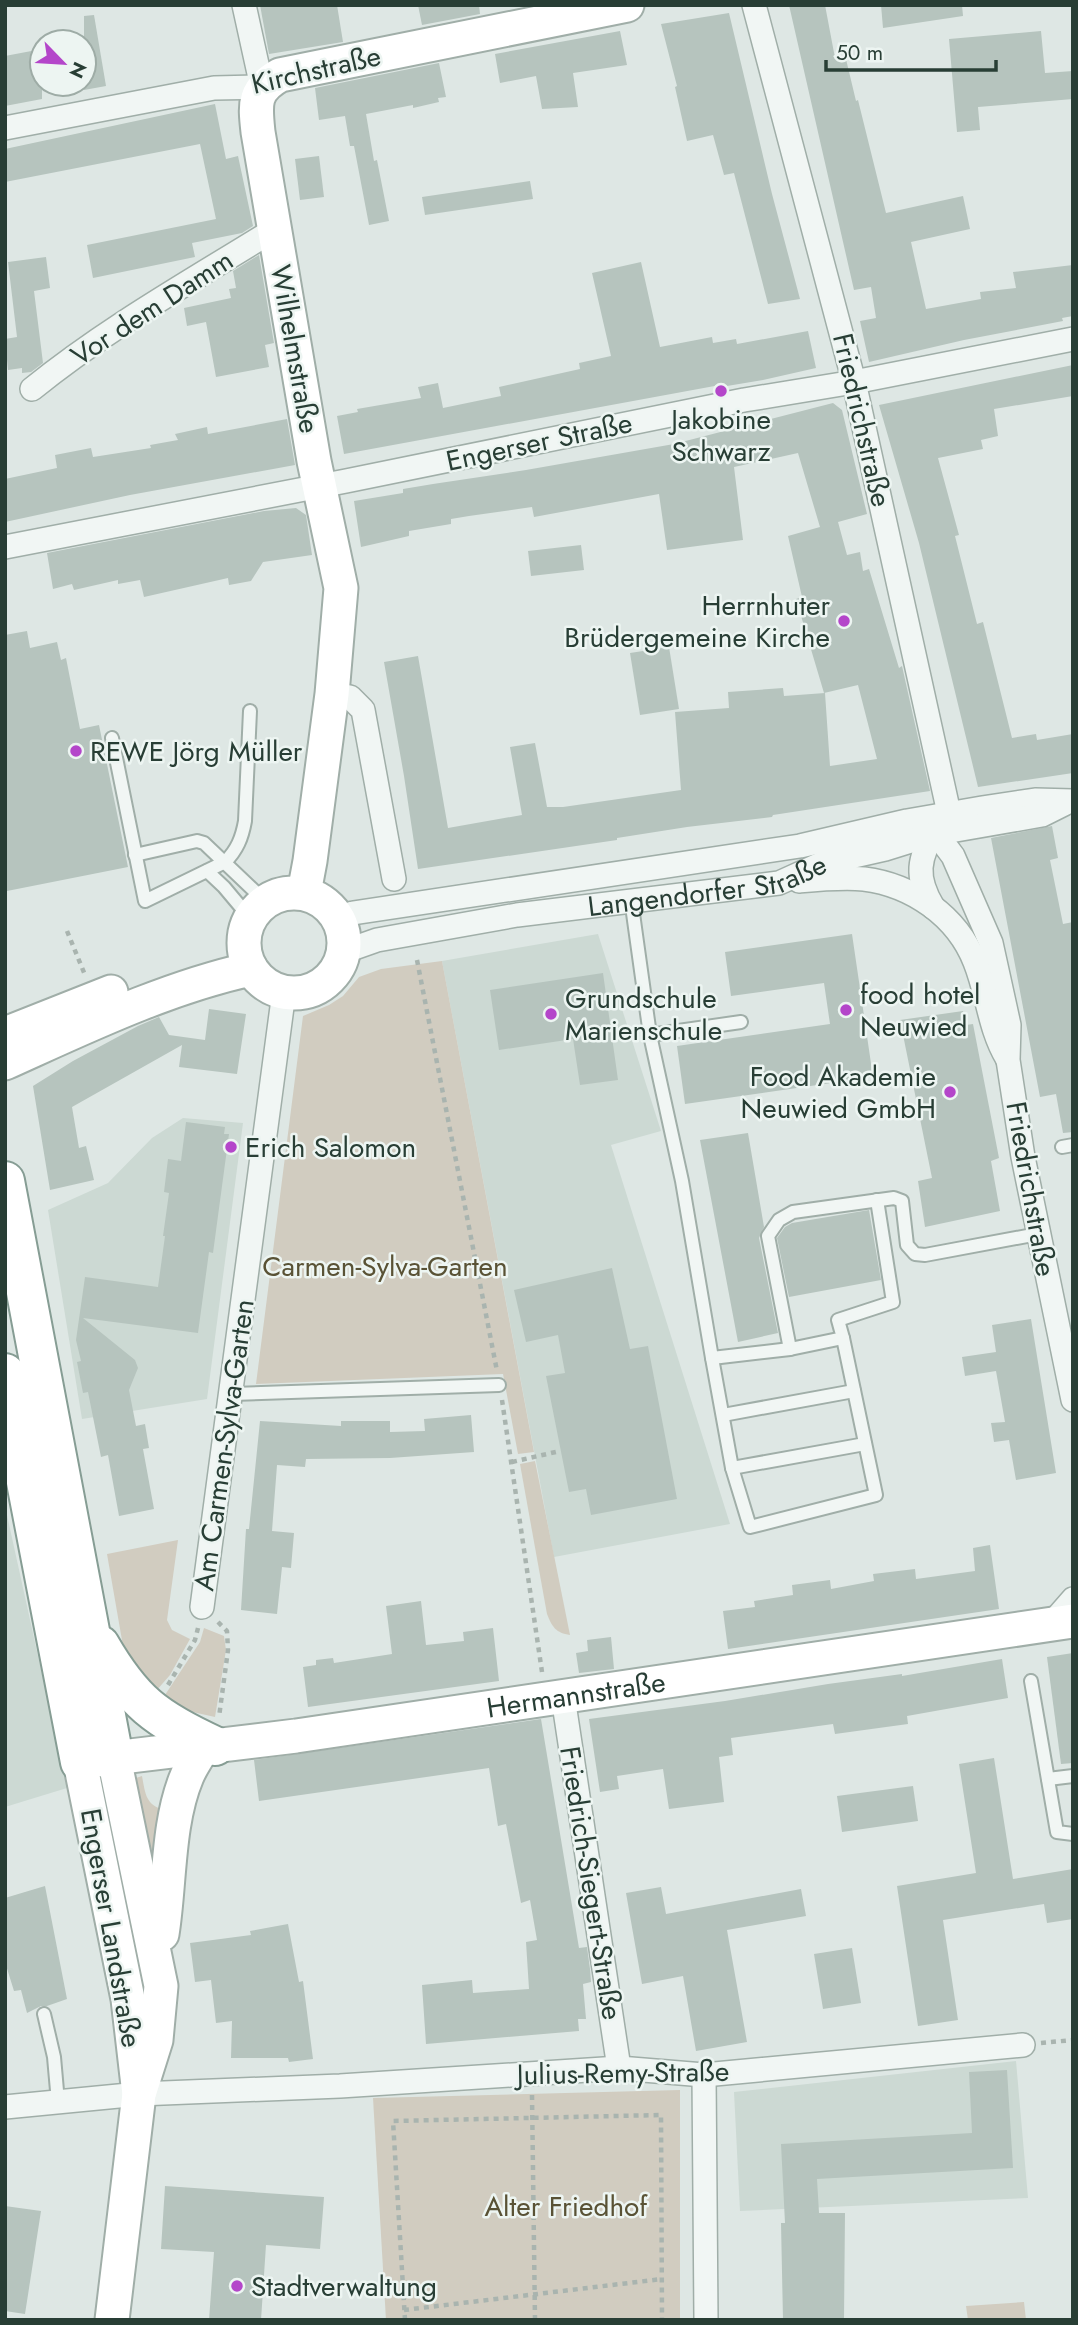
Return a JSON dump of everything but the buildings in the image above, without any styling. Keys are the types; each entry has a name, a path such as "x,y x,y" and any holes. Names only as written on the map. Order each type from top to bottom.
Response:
{"highway":[{"path":"8,1197 90,1628 97,1760"},
{"path":"5,1373 28,1486 97,1760"},
{"path":"5,1448 28,1486"},
{"path":"90,1628 112,1667 139,1701 170,1724 209,1747"}],"street":[{"name":"Wilhelmstraße","path":"244,5 262,87 255,107 275,229 319,486 341,588 332,694 304,893"},
{"name":"Kirchstraße","path":"5,128 214,88 262,87 280,75 626,5"},
{"name":"Friedrichstraße","path":"754,5 854,382 949,813 933,834 923,855 920,876 924,893 933,907"},
{"name":"Vor dem Damm","path":"32,389 155,303 275,229"},
{"name":"Engerser Straße","path":"5,547 744,400 1073,340"},
{"path":"332,694 350,697 363,710 394,879"},
{"name":"Langendorfer Straße","path":"337,918 353,913 800,846 949,813 1035,800 1070,802"},
{"name":"Langendorfer Straße","path":"343,952 377,940 451,926 631,900 779,883 815,866 933,834 1042,815 1070,802"},
{"name":"Friedrichstraße","path":"907,821 933,834 946,847 958,866 991,943 1009,1025 1008,1060 1038,1234 1073,1400"},
{"path":"958,866 959,853 968,827"},
{"name":"Friedrichstraße","path":"779,883 830,878 865,879 904,890 933,907 956,928 970,950 994,1032 1008,1060"},
{"path":"6,1053 131,985 213,956 252,932 277,895 304,893 328,906 337,918 343,934 343,952 338,967 328,979 307,990 284,992 259,979 252,932"},
{"name":"Am Carmen-Sylva-Garten","path":"202,1606 284,992"},
{"name":"Hermannstraße","path":"97,1760 209,1747 554,1698 1066,1615"},
{"name":"Friedrich-Siegert-Straße","path":"554,1698 620,2068"},
{"path":"156,1956 163,1933 167,1871 177,1811 186,1777 209,1747"},
{"name":"Engerser Landstraße","path":"97,1760 156,1956 161,1986 156,2040 139,2094 112,2320"},
{"name":"Engerser Landstraße","path":"97,1760 139,2094"},
{"name":"Julius-Remy-Straße","path":"5,2107 139,2094 340,2086 620,2068 704,2075 1023,2045"},
{"path":"704,2075 706,2320"}],"lane":[{"path":"112,738 145,901 207,872 225,862 234,853 245,821 250,711"},
{"path":"135,855 197,841 211,847 225,862 252,932"},
{"path":"207,872 224,887 252,932"},
{"path":"631,900 650,1035 682,1181 732,1468 750,1527 876,1495 838,1320 893,1302 877,1200"},
{"path":"650,1035 741,1021"},
{"path":"790,1349 768,1236 779,1220 793,1212 894,1198 902,1200 907,1245 915,1254 925,1255 1038,1234"},
{"path":"712,1358 790,1349 843,1338"},
{"path":"232,1394 499,1385"},
{"path":"723,1415 855,1391"},
{"path":"732,1468 865,1444"},
{"path":"1031,1681 1057,1832 1073,1834"},
{"path":"1048,1779 1073,1776"},
{"path":"44,2014 54,2057 58,2102"}],"path":[{"path":"66,931 88,982"},
{"path":"417,960 499,1385 554,1698"},
{"path":"512,1462 561,1451"},
{"path":"202,1606 227,1631 228,1650 209,1747"},
{"path":"1023,2045 1073,2040"},
{"path":"533,2074 535,2320"},
{"path":"405,2320 393,2121 661,2115 662,2320"},
{"path":"404,2310 662,2279"}],"shaded area":[{"path":"598,934 661,1131 611,1145 730,1524 554,1557 442,961"},
{"path":"183,1118 243,1123 207,1399 82,1419 48,1210 108,1183 152,1138"},
{"path":"5,1506 67,1788 5,1807"},
{"path":"1016,2061 1028,2198 740,2211 734,2092"}],"green space":[{"name":"Carmen-Sylva-Garten","path":"442,961 534,1452 518,1454 503,1374 256,1384 303,1016 343,996 359,977 381,969"},
{"path":"535,1461 570,1635 555,1629 547,1614 520,1464"},
{"path":"178,1540 167,1620 172,1630 190,1639 170,1675 149,1699 123,1646 107,1554"},
{"path":"204,1628 224,1636 226,1650 215,1717 188,1711 165,1695 200,1642"},
{"path":"142,1776 148,1800 156,1807 169,1812 154,1899 133,1779"},
{"name":"Alter Friedhof","path":"680,2090 680,2320 386,2320 373,2098"},
{"path":"1024,2302 1026,2320 968,2320 966,2306"}],"place":[{"name":"Jakobine Schwarz","path":"721,391"},
{"name":"Herrnhuter Brüdergemeine Kirche","path":"844,621"},
{"name":"REWE Jörg Müller","path":"76,751"},
{"name":"food hotel Neuwied","path":"846,1010"},
{"name":"Grundschule Marienschule","path":"551,1014"},
{"name":"Food Akademie Neuwied GmbH","path":"950,1092"},
{"name":"Erich Salomon","path":"231,1147"},
{"name":"Stadtverwaltung","path":"237,2286"}]}
